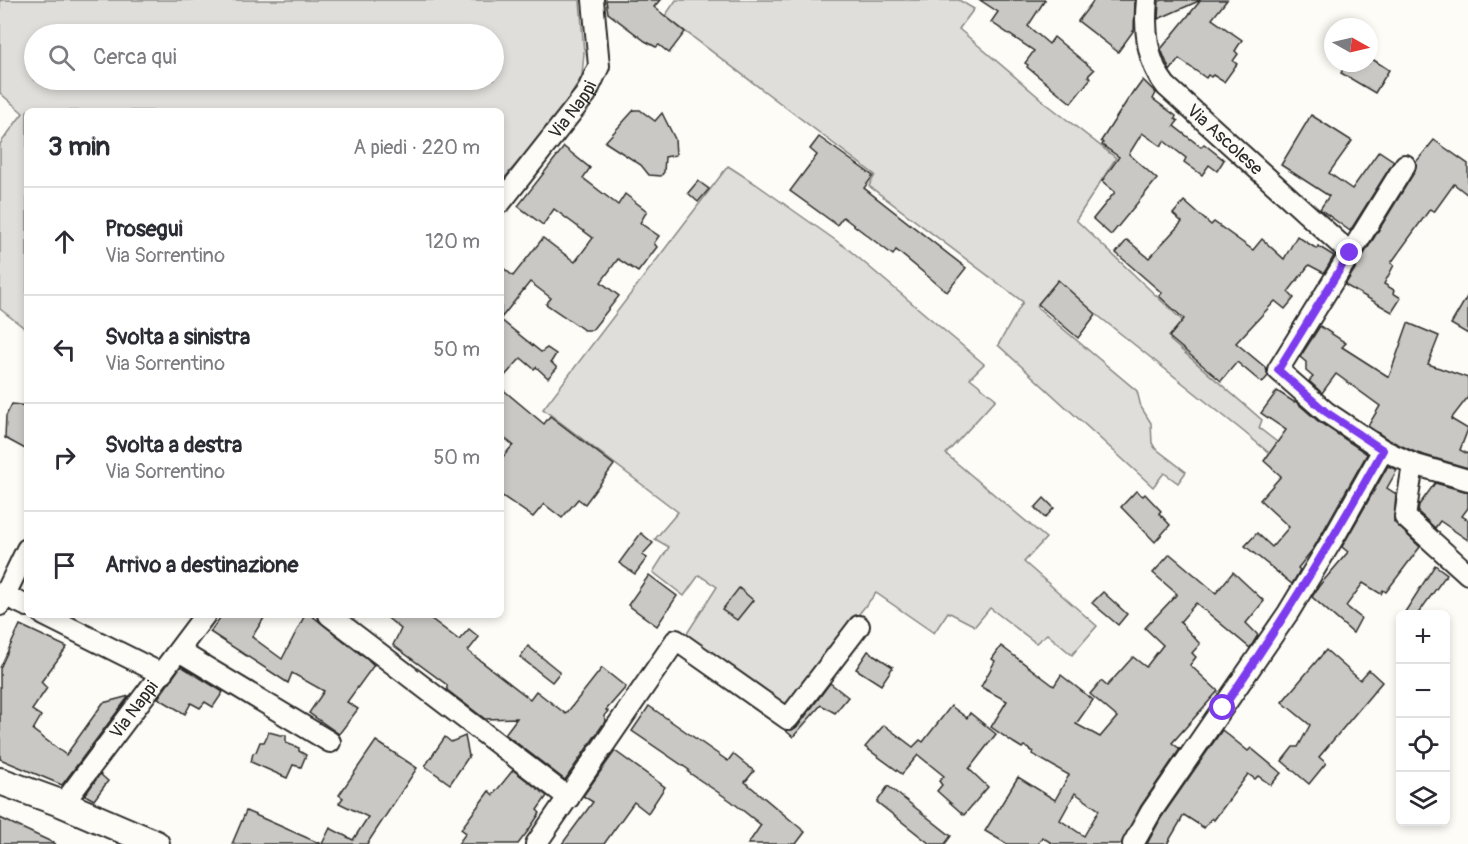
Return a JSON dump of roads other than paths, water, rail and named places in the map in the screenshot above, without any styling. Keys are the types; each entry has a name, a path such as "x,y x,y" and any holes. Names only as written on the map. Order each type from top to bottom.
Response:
{"street":[{"name":"Via Nappi","path":"504,198 586,94 599,66 594,0"},
{"name":"Via Ascolese","path":"1147,0 1145,19 1152,63 1157,76 1350,253"},
{"path":"1405,165 1278,370 1326,412 1383,450 1413,464 1468,480"},
{"path":"1133,844 1151,812 1288,613 1383,450"},
{"path":"1413,464 1405,518 1468,574"},
{"path":"24,555 2,598 24,605"},
{"path":"51,618 162,674"},
{"name":"Via Nappi","path":"63,804 203,618"},
{"path":"333,618 568,798"},
{"path":"536,844 676,640 788,718 859,626"},
{"path":"179,651 330,742"},
{"path":"0,781 63,804 119,837 156,844"}]}
